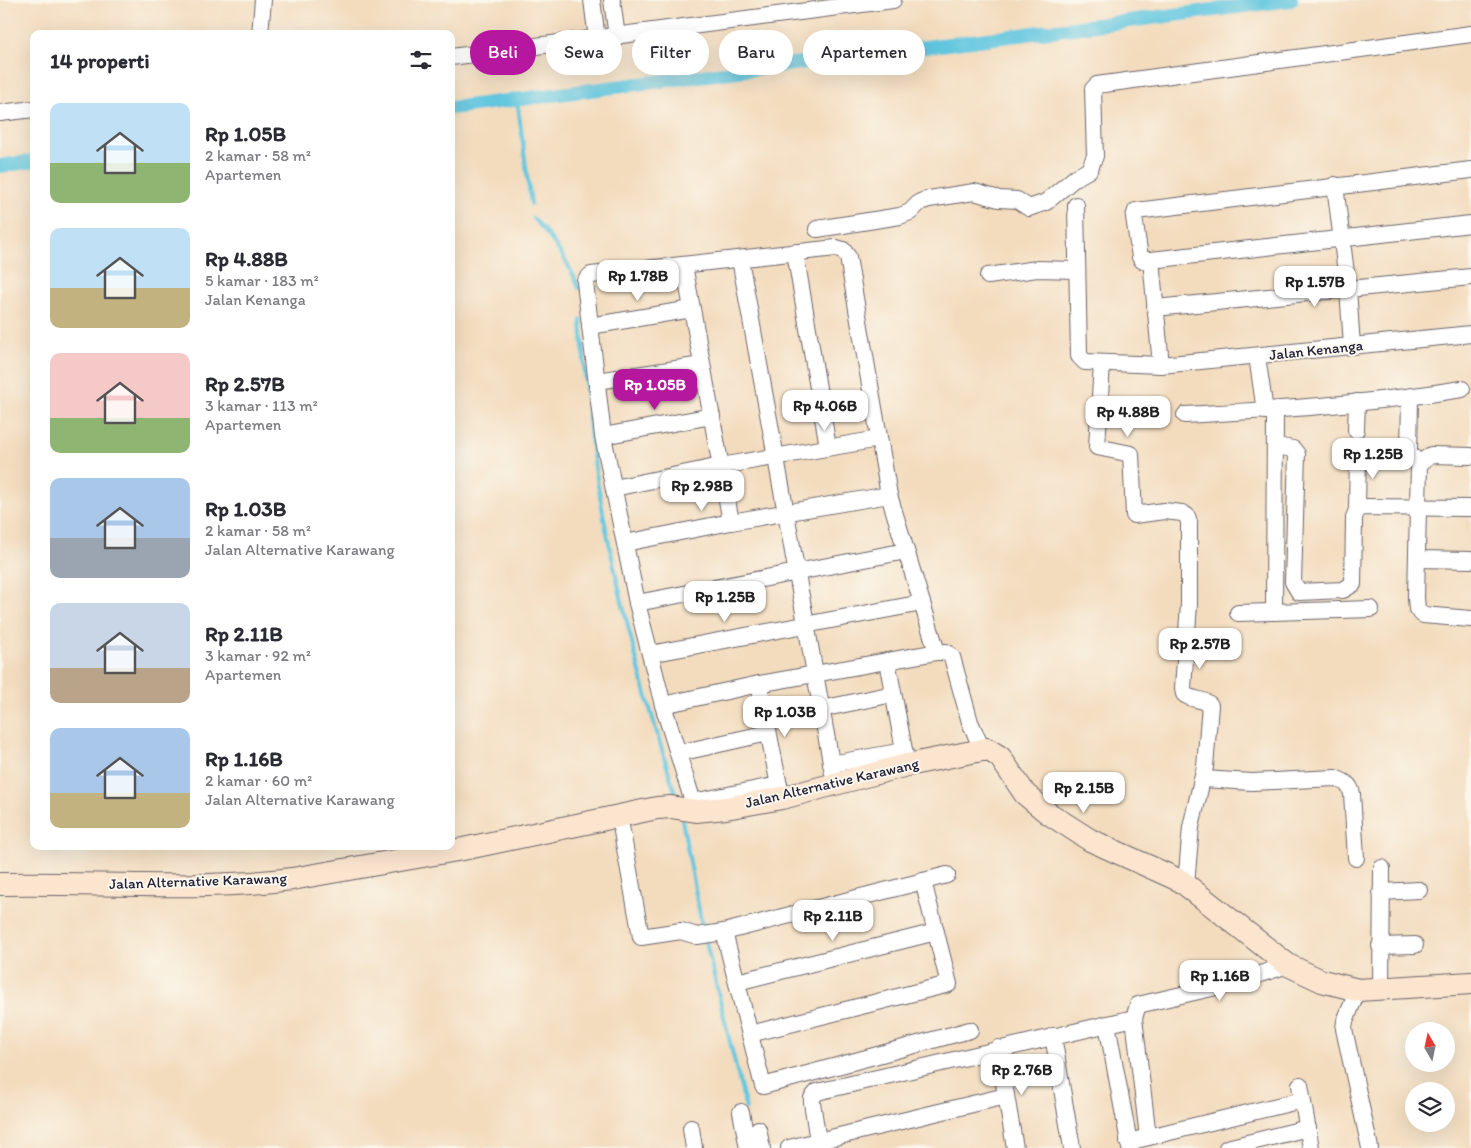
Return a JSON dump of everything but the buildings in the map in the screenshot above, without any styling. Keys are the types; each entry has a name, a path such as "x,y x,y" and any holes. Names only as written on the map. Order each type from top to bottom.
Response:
{"street":[{"path":"260,30 263,0"},
{"path":"592,0 596,30"},
{"path":"612,0 616,30"},
{"path":"622,36 893,0"},
{"path":"817,229 900,216 929,199 974,192 999,199 1017,200 1029,208 1038,206 1053,197 1092,165 1095,156 1093,89 1096,84 1471,34"},
{"path":"455,57 546,45"},
{"path":"0,113 30,109"},
{"path":"1471,170 1335,185 1136,211 1134,217 1142,260 1471,224"},
{"path":"1335,185 1348,289 1352,346"},
{"name":"Jalan Kenanga","path":"1076,205 1079,356 1085,362 1160,366 1471,334"},
{"path":"759,684 781,792 693,802 663,705 637,603 603,436 586,291 588,276 795,252 836,248 843,250 848,257 889,495 937,652"},
{"path":"795,252 828,447"},
{"path":"740,259 833,774"},
{"path":"1151,260 1160,366"},
{"path":"684,265 731,522"},
{"path":"988,276 1037,269 1076,270"},
{"path":"1155,308 1471,276"},
{"path":"590,326 692,309"},
{"path":"1257,356 1276,446 1274,612"},
{"path":"1102,363 1097,447 1131,454 1134,515 1174,511 1187,516 1189,522 1188,614 1183,688 1184,694 1188,697 1205,700 1210,705 1210,730 1203,779 1191,827 1186,884"},
{"path":"597,381 702,365"},
{"path":"1185,415 1270,411 1410,398 1462,390"},
{"path":"1410,398 1409,452 1419,464 1416,506 1418,559 1416,598 1420,613 1427,616 1471,620 1471,630"},
{"path":"1356,430 1357,402"},
{"path":"603,436 712,416"},
{"path":"614,488 721,466 879,438"},
{"path":"1276,446 1294,449 1297,454 1293,582 1297,591 1308,593 1343,590 1353,584 1358,451"},
{"path":"1419,464 1430,455 1471,456"},
{"path":"625,544 731,522 889,495"},
{"path":"1357,508 1368,506 1471,508"},
{"path":"637,603 906,551"},
{"path":"1418,559 1471,560"},
{"path":"650,654 805,623 922,603"},
{"path":"1238,613 1371,608"},
{"path":"663,705 759,684 937,652 946,652 952,657 970,722 982,749 995,752 1025,794 1048,813 1090,840 1161,870 1186,884 1288,965 1322,982 1358,990 1471,983"},
{"path":"887,661 905,758"},
{"path":"821,709 893,694"},
{"path":"679,753 768,733"},
{"name":"Jalan Alternative Karawang","path":"0,884 265,882 463,849 663,807 696,811 726,808 833,774 905,758 982,749"},
{"path":"1203,779 1252,782 1335,778 1344,781 1350,787 1352,794 1356,858"},
{"path":"619,815 641,937 681,931 710,934 947,875"},
{"path":"1381,990 1382,868"},
{"path":"750,1034 949,984 923,881"},
{"path":"1381,892 1419,890"},
{"path":"737,982 936,932"},
{"path":"710,934 737,982 763,1086 970,1030"},
{"path":"1380,946 1415,945"},
{"path":"1148,1137 1134,1018 1136,1008 1141,1003 1228,984 1288,965"},
{"path":"1358,990 1344,1028 1370,1148"},
{"path":"818,1144 812,1102 812,1098 817,1092 998,1048 1134,1018"},
{"path":"1107,1024 1129,1145 1148,1137 1301,1092 1311,1148"},
{"path":"1053,1036 1072,1148"},
{"path":"998,1048 1013,1148"},
{"path":"789,1148 818,1144 1006,1096"},
{"path":"741,1112 748,1148"},
{"path":"691,1128 694,1148"},
{"path":"1227,1148 1308,1128"},
{"path":"758,1129 762,1148"}],"waterway":[{"path":"455,107 1291,0"},
{"path":"517,99 531,204"},
{"path":"0,166 30,162"},
{"path":"533,218 559,251 579,288"},
{"path":"581,320 592,449 602,509 630,635 677,799"},
{"path":"682,820 703,931"},
{"path":"705,938 746,1109"}]}
